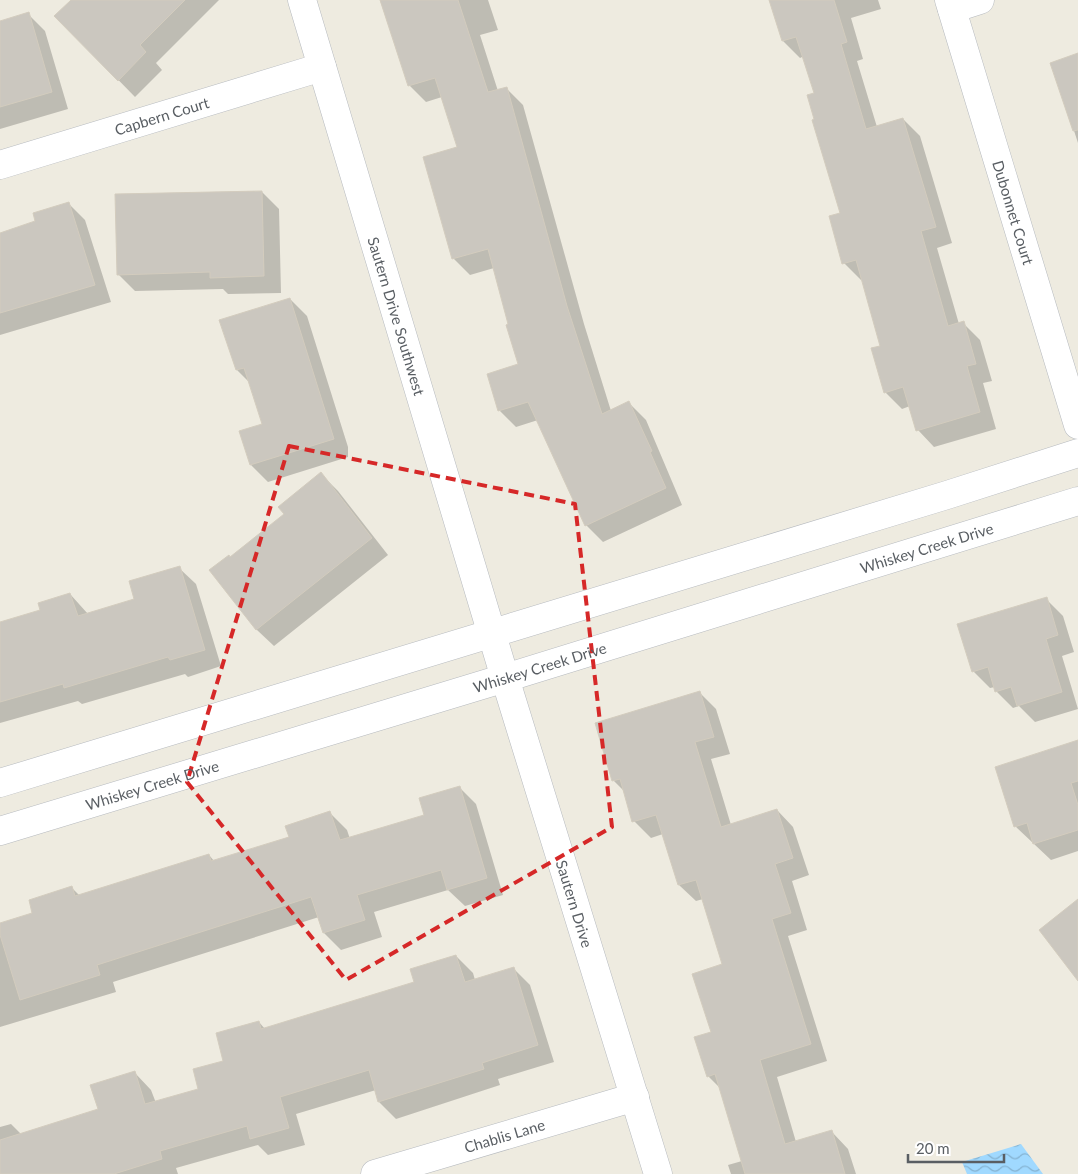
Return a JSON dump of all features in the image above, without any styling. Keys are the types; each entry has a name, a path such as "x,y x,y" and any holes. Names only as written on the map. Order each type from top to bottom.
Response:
{"street":[{"name":"Sautern Drive Southwest","path":"302,0 492,633"},
{"path":"951,5 980,0"},
{"name":"Dubonnet Court","path":"951,5 1078,425"},
{"name":"Capbern Court","path":"0,165 322,67"},
{"path":"0,783 947,495 1078,453"},
{"name":"Whiskey Creek Drive","path":"0,831 505,678 1078,500"},
{"name":"Sautern Drive","path":"492,633 658,1174"},
{"name":"Chablis Lane","path":"375,1174 635,1097"}],"highlighted area":[{"path":"289,446 575,504 612,827 346,980 187,782"}],"water":[{"path":"1021,1144 1043,1174 967,1174 962,1162"}],"building":[{"path":"71,0 185,0 140,45 146,52 118,81 54,16"},
{"path":"380,0 458,0 488,92 507,87 567,306 602,414 629,401 652,451 650,452 666,488 585,526 528,402 498,411 487,374 518,364 506,325 508,324 488,249 452,259 423,157 457,147 435,78 408,86"},
{"path":"769,0 834,0 847,42 841,44 866,129 903,118 936,227 921,231 948,326 964,321 976,364 967,366 980,412 916,431 903,387 884,393 871,348 880,346 856,260 842,264 829,216 840,213 812,120 814,119 807,95 814,93 796,37 782,41"},
{"path":"29,12 52,92 0,107 0,21"},
{"path":"1078,53 1078,130 1073,131 1050,63"},
{"path":"262,191 264,276 210,278 210,272 117,275 115,194"},
{"path":"69,202 95,285 0,313 0,233 35,221 33,213"},
{"path":"290,298 334,439 250,465 239,431 262,424 244,368 236,370 219,320"},
{"path":"321,472 372,538 256,630 209,570 229,555 230,557 284,514 278,507"},
{"path":"180,566 205,650 170,660 168,657 64,688 63,684 0,702 0,622 40,610 38,603 70,593 78,616 134,599 129,581"},
{"path":"1047,597 1058,635 1046,639 1062,692 1017,706 1011,687 995,692 988,667 972,672 957,624"},
{"path":"700,691 714,737 695,742 721,827 777,809 793,858 775,864 791,913 772,919 811,1044 760,1060 785,1144 832,1130 845,1174 745,1174 715,1074 707,1077 694,1037 711,1032 692,974 722,964 696,880 678,885 656,815 632,822 620,779 612,781 595,723"},
{"path":"1078,740 1078,781 1071,783 1078,805 1078,830 1033,844 1027,823 1014,827 995,767"},
{"path":"460,786 487,878 447,890 441,870 357,895 365,920 323,933 311,897 97,965 100,975 20,1000 0,935 0,923 32,913 29,900 72,886 75,896 209,854 211,861 289,837 285,826 330,811 340,840 424,815 419,798"},
{"path":"1078,899 1078,981 1039,930"},
{"path":"456,955 465,982 514,967 538,1045 482,1063 484,1069 378,1102 369,1070 280,1097 289,1128 250,1139 247,1126 160,1151 162,1159 114,1174 0,1174 0,1140 98,1109 90,1085 135,1071 145,1104 198,1089 193,1069 223,1061 216,1033 259,1021 261,1029 414,982 410,969"}]}
